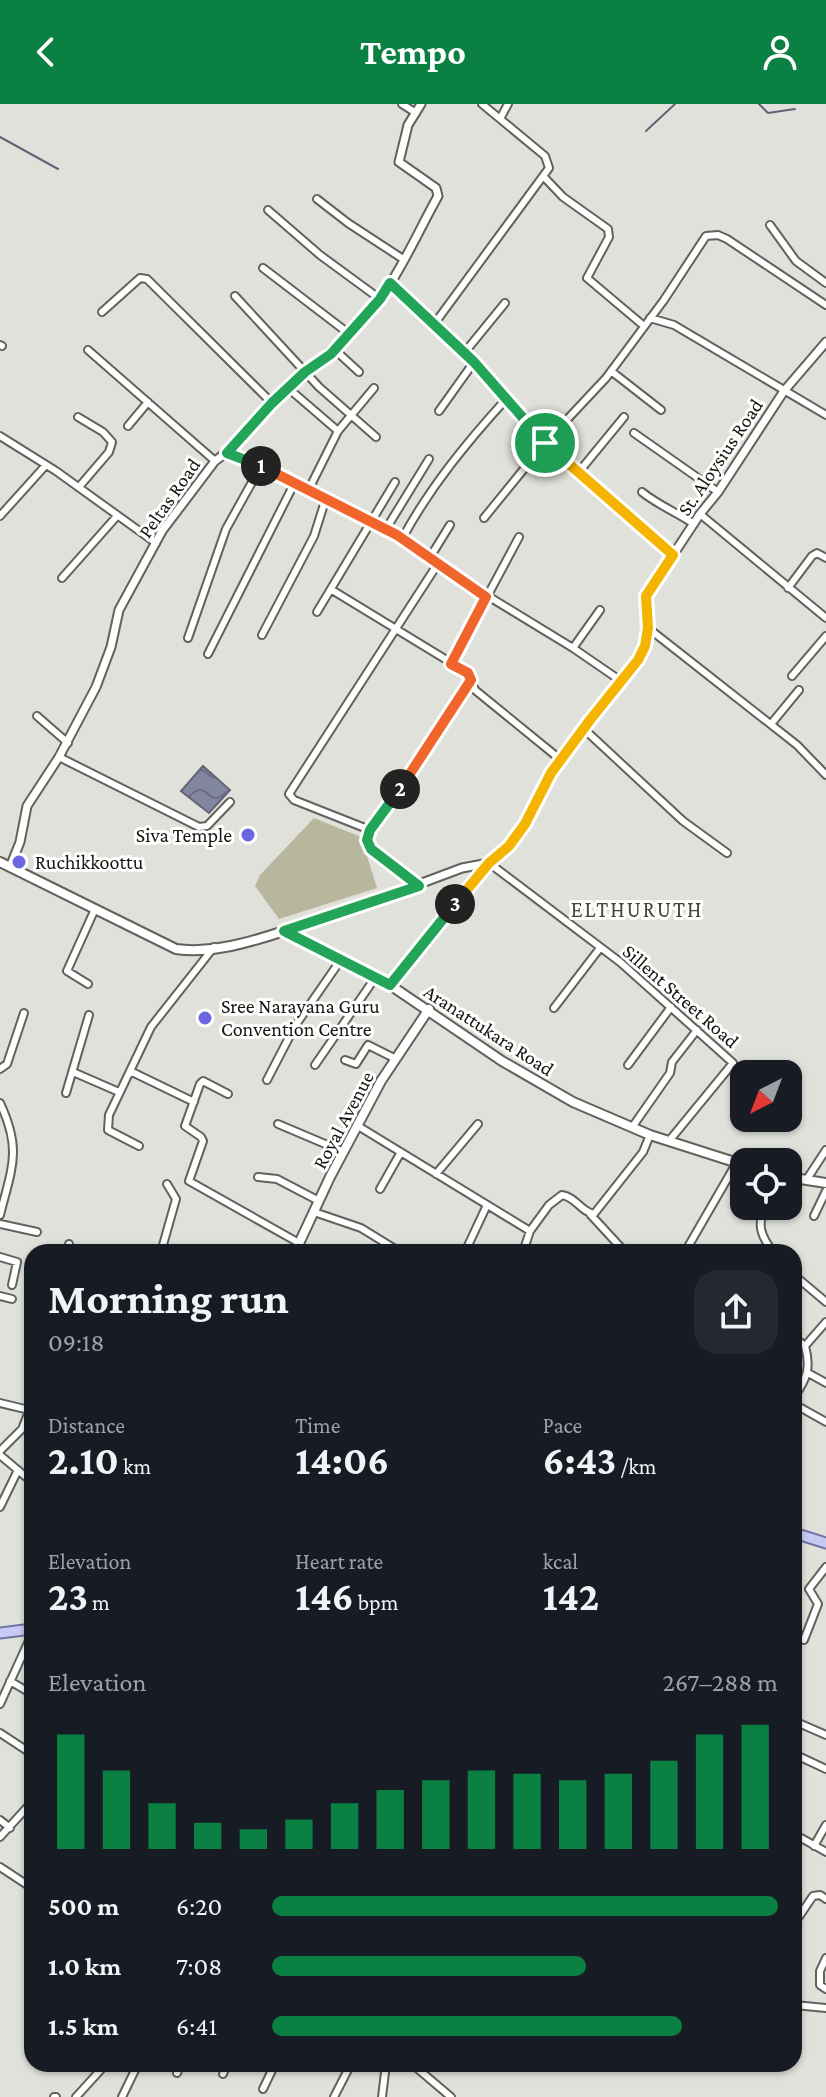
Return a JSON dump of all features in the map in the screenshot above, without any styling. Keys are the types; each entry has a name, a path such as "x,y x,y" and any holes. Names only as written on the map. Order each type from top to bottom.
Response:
{"main road":[{"name":"St. Aloysius Road","path":"390,985 489,863 509,846 561,760 638,660 645,646 648,628 646,596 673,555"},
{"path":"3,864 164,945 187,950 232,946 284,931"},
{"name":"Aranattukara Road","path":"284,931 390,985 502,1061 561,1096 650,1135 730,1160"},
{"name":"Royal Avenue","path":"299,1244 358,1126 429,1009"},
{"path":"802,1178 826,1183"},
{"path":"802,1536 826,1543"},
{"path":"0,1633 24,1632"}],"street":[{"path":"402,104 416,113 421,104"},
{"path":"435,323 549,168 545,156 482,104"},
{"path":"501,117 508,104"},
{"name":"Peltas Road","path":"3,864 20,842 27,806 68,743 106,660 119,610 156,543 215,461 227,453 272,403 334,349 380,299 390,283 439,193 399,162 408,125 416,113"},
{"path":"544,177 563,197 608,229 609,237 587,278 644,326"},
{"path":"317,199 403,259"},
{"path":"268,210 320,255 380,299"},
{"path":"770,225 796,261 826,283"},
{"path":"485,515 611,371 702,242 712,234 727,239 826,305"},
{"path":"263,268 348,333"},
{"path":"102,312 140,278 147,279 272,403"},
{"path":"390,283 465,352 545,443 673,555"},
{"path":"235,296 305,372 376,437"},
{"path":"465,352 505,303"},
{"path":"650,318 674,325 826,415"},
{"name":"St. Aloysius Road","path":"673,555 784,391 826,342"},
{"path":"334,349 359,372"},
{"path":"88,350 215,461"},
{"path":"439,411 474,362"},
{"path":"611,371 661,410"},
{"path":"288,388 338,431"},
{"path":"309,489 338,431 374,388"},
{"path":"402,539 419,508 455,458 507,398"},
{"path":"128,426 148,402"},
{"path":"78,417 103,432 112,442 109,452 79,487"},
{"path":"578,473 624,417"},
{"path":"634,433 718,492"},
{"path":"0,436 79,487 156,543"},
{"path":"227,453 295,482 386,529 486,597 573,648 621,681"},
{"path":"386,529 429,459"},
{"path":"0,516 46,465"},
{"path":"188,638 226,529 261,466"},
{"path":"208,654 295,482"},
{"path":"317,612 395,482"},
{"path":"642,492 658,505 670,508 694,524"},
{"path":"262,635 314,536 326,498"},
{"path":"700,514 826,618"},
{"path":"62,578 117,516"},
{"path":"429,559 450,525"},
{"path":"451,664 519,537"},
{"path":"788,588 812,556 817,553 826,558"},
{"path":"370,830 294,800 289,794 437,565"},
{"path":"332,590 468,673 475,690 561,760"},
{"path":"573,648 600,610"},
{"path":"648,628 797,745 826,775"},
{"path":"792,676 826,636"},
{"path":"419,886 371,849 367,840 370,830 471,680"},
{"path":"771,724 799,690"},
{"path":"37,716 68,743"},
{"path":"584,729 683,821 727,853"},
{"path":"59,757 199,827 207,826 230,802"},
{"path":"284,931 419,886 462,868 489,863"},
{"name":"Sillent Street Road","path":"489,863 600,948 733,1063 669,1141"},
{"path":"88,984 67,971 95,909"},
{"path":"139,1146 108,1130 107,1120 151,1027 214,947"},
{"path":"554,1008 600,948"},
{"path":"267,1080 295,1026 340,961"},
{"path":"315,1065 375,978"},
{"path":"628,1065 671,1007"},
{"path":"0,1069 7,1064 24,1013"},
{"path":"66,1093 89,1015"},
{"path":"633,1126 670,1073 672,1062 697,1030"},
{"path":"345,1060 356,1064 368,1045 396,1059"},
{"path":"130,1071 194,1102"},
{"path":"73,1072 119,1092"},
{"path":"228,1094 203,1081 185,1126 203,1141 189,1181 291,1244"},
{"path":"0,1103 15,1143 0,1215"},
{"path":"278,1124 344,1152"},
{"path":"436,1174 478,1124"},
{"path":"358,1126 530,1231"},
{"path":"590,1214 600,1208 637,1160 650,1135"},
{"path":"807,1179 826,1150"},
{"path":"380,1189 401,1152"},
{"path":"258,1177 277,1179 319,1201"},
{"path":"690,1244 730,1179"},
{"path":"163,1244 176,1199 167,1184"},
{"path":"814,1216 826,1191"},
{"path":"526,1244 530,1231 549,1205 562,1195 567,1195 618,1244"},
{"path":"469,1244 487,1205"},
{"path":"314,1212 368,1232 386,1244"},
{"path":"760,1220 760,1228 769,1244"},
{"path":"0,1224 37,1232"},
{"path":"0,1257 17,1262 12,1285"},
{"path":"802,1282 826,1302"},
{"path":"0,1296 12,1299"},
{"path":"805,1346 826,1322"},
{"path":"802,1344 810,1363 802,1383"},
{"path":"808,1373 826,1383"},
{"path":"0,1403 24,1411"},
{"path":"802,1408 826,1422"},
{"path":"24,1423 0,1453 24,1475"},
{"path":"0,1507 18,1470"},
{"path":"804,1640 818,1604 809,1589 826,1567"},
{"path":"0,1704 24,1650"},
{"path":"10,1681 24,1689"},
{"path":"802,1724 826,1735"},
{"path":"0,1733 24,1749"},
{"path":"802,1758 826,1769"},
{"path":"0,1837 24,1811"},
{"path":"0,1820 10,1828"},
{"path":"814,1846 826,1825"},
{"path":"802,1839 826,1852"},
{"path":"0,1867 24,1883"},
{"path":"803,1911 816,1895 826,1899"},
{"path":"826,1958 819,1980 826,1989"},
{"path":"802,2006 826,2008"},
{"path":"76,2097 99,2072"},
{"path":"122,2097 134,2072"},
{"path":"263,2089 271,2072"},
{"path":"334,2097 347,2072"},
{"path":"382,2097 385,2072"},
{"path":"422,2072 451,2097"}],"green space":[{"path":"314,818 361,837 377,888 279,919 255,886 260,875"}],"water":[{"path":"203,766 230,790 209,813 181,791"}],"waterway":[{"path":"646,131 675,104"},
{"path":"759,104 768,113 795,109"},
{"path":"0,137 58,169"}],"place":[{"name":"Siva Temple","path":"248,835"},
{"name":"Ruchikkoottu","path":"19,862"},
{"name":"Sree Narayana Guru Convention Centre","path":"205,1018"}],"district":[{"name":"ELTHURUTH","path":"637,909"}],"route":[{"path":"390,283 474,362 545,443 673,555 646,596 648,628 645,646 638,660 551,773 525,824 509,846 489,863 390,985 284,931 419,886 371,849 367,840 370,830 471,680 468,673 451,664 486,597 397,535 310,489 227,453 272,403 305,372 331,354 380,299 390,283"}]}
